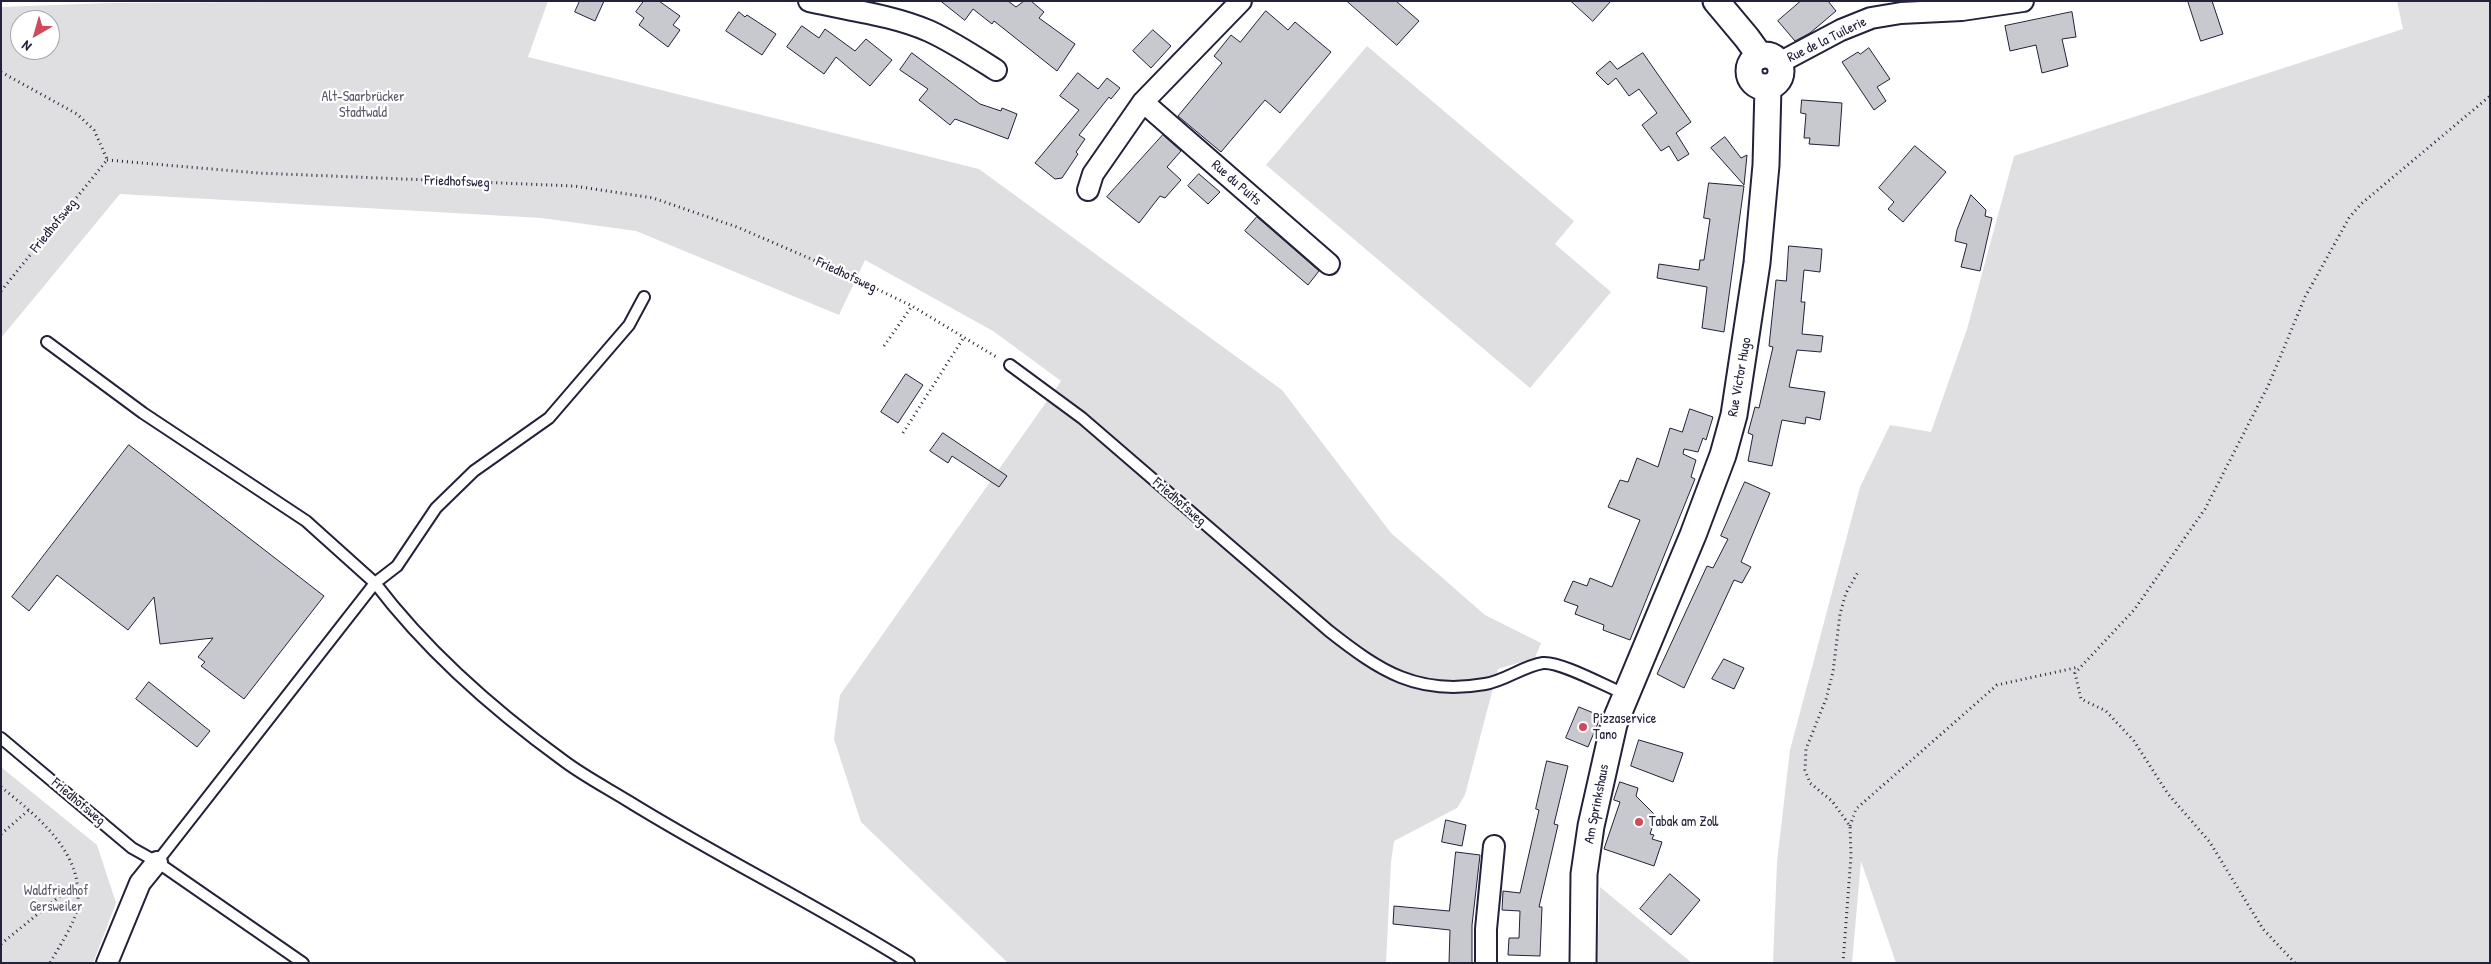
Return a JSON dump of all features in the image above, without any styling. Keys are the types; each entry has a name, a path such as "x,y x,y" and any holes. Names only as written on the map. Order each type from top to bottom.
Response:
{"street":[{"path":"809,1 896,20 928,30 962,47 996,70"},
{"path":"1088,190 1093,174 1143,102 1241,1"},
{"path":"1716,1 1770,59"},
{"name":"Rue de la Tuilerie","path":"1770,59 1841,30 1875,10 1901,13 1962,10 2024,1"},
{"name":"Rue Victor Hugo","path":"1643,651 1693,535 1722,456 1734,415 1757,263 1766,165 1768,87 1780,78 1770,59"},
{"name":"Rue du Puits","path":"1143,102 1329,264"},
{"name":"Am Sprinkshaus","path":"1582,963 1584,874 1591,826 1614,724 1643,651"},
{"path":"1486,963 1486,929 1494,846"},
{"path":"107,963 140,884 157,862"}],"lane":[{"path":"157,862 375,583 397,566 436,508 474,471 549,418 629,324 644,297"},
{"path":"47,342 143,413 306,520 375,583 403,619 479,692 564,761 664,824 841,920 909,963"},
{"name":"Friedhofsweg","path":"1010,365 1082,418 1329,630 1360,655 1383,669 1404,680 1437,687 1486,684 1544,663 1564,668 1625,694"},
{"name":"Friedhofsweg","path":"1,738 132,848 157,862 303,963"}],"path":[{"path":"1,72 77,114 94,130 107,160"},
{"path":"2295,963 2263,929 2209,841 2168,794 2134,740 2106,711 2081,699 2075,673 2079,666 2134,610 2205,509 2269,384 2305,297 2349,218 2361,204 2490,96"},
{"name":"Friedhofsweg","path":"1,291 107,160 258,172 574,186 652,198 737,227 846,274 912,306 1010,365"},
{"path":"884,346 912,306"},
{"path":"903,433 964,337"},
{"path":"1850,826 1832,801 1810,783 1805,770 1806,749 1826,699 1833,672 1840,614 1846,593 1858,572"},
{"path":"1843,963 1851,856 1850,826 1856,808 1997,685 2079,666"},
{"path":"1,787 29,810 59,840 72,861 77,882 77,908 50,963"},
{"path":"1,834 29,810"},
{"path":"1,944 77,882"}],"green space":[{"name":"Alt-Saarbrücker Stadtwald","path":"548,1 528,57 979,169 1282,390 1391,533 1485,615 1541,643 1535,658 1498,669 1465,795 1457,808 1394,841 1391,862 1386,963 1008,963 861,822 834,739 840,695 1061,381 993,331 865,260 839,315 636,231 541,218 120,194 1,338 1,7 108,3"},
{"path":"2397,1 2490,1 2490,963 1896,963 1861,861 1852,963 1773,963 1777,862 1790,750 1860,487 1890,425 1931,432 1967,329 2014,156 2403,29"},
{"path":"1367,46 1574,221 1555,244 1611,292 1530,388 1266,165"},
{"name":"Waldfriedhof Gersweiler","path":"1,767 97,845 116,903 93,963 1,963"},
{"path":"1600,887 1692,963 1597,963"}],"building":[{"path":"580,1 604,1 595,21 575,12"},
{"path":"644,1 659,1 680,16 673,25 680,30 668,47 639,25 644,18 636,12"},
{"path":"941,1 1008,1 1016,7 1024,1 1031,1 1044,12 1039,18 1075,44 1057,71 994,21 992,24 973,9 965,20"},
{"path":"1347,1 1396,1 1419,21 1397,45"},
{"path":"1571,1 1611,1 1593,21"},
{"path":"1801,1 1828,1 1836,11 1810,33 1795,41 1778,21"},
{"path":"2188,1 2212,1 2223,34 2201,41"},
{"path":"1266,11 1288,30 1295,22 1331,52 1280,113 1265,100 1221,152 1178,116 1222,63 1214,56 1231,35 1240,42"},
{"path":"739,12 745,17 747,15 776,34 762,55 726,31"},
{"path":"2072,12 2076,37 2062,39 2068,66 2042,73 2036,45 2010,51 2005,26"},
{"path":"802,26 819,38 825,29 855,51 866,39 892,60 870,86 836,57 824,74 787,47"},
{"path":"1153,30 1171,46 1151,68 1133,51"},
{"path":"1869,48 1890,79 1877,87 1886,101 1874,110 1842,62 1858,52 1860,54"},
{"path":"912,53 980,104 1001,111 1002,108 1017,114 1008,139 955,119 950,125 919,100 928,89 900,70"},
{"path":"1643,53 1691,122 1676,133 1689,154 1678,161 1669,146 1661,151 1642,125 1657,113 1639,89 1629,96 1616,78 1608,85 1596,73 1610,61 1617,69"},
{"path":"1078,73 1098,89 1107,78 1120,88 1111,99 1109,97 1079,135 1085,139 1076,152 1078,154 1062,178 1055,179 1035,163 1079,110 1060,96"},
{"path":"1802,100 1842,103 1839,146 1809,144 1810,138 1804,138 1806,114 1801,113"},
{"path":"1163,135 1181,151 1167,167 1181,180 1165,198 1160,196 1139,223 1107,197"},
{"path":"1725,137 1741,158 1747,155 1744,185 1711,148"},
{"path":"1915,146 1946,172 1903,222 1888,209 1894,202 1879,188"},
{"path":"1199,174 1220,192 1208,204 1188,186"},
{"path":"1709,183 1744,186 1724,332 1702,328 1707,287 1657,278 1659,264 1699,270 1700,260 1704,260 1710,219 1704,218"},
{"path":"1971,195 1986,210 1985,216 1992,218 1980,271 1961,267 1967,244 1955,241 1957,230"},
{"path":"1257,217 1319,271 1308,285 1245,231"},
{"path":"1789,246 1822,249 1820,272 1804,270 1801,302 1805,302 1802,334 1823,336 1821,352 1797,350 1789,387 1825,392 1820,420 1806,417 1805,424 1782,420 1772,466 1748,461 1753,435 1748,433 1755,407 1759,408 1773,347 1769,346 1776,280 1786,281"},
{"path":"906,374 923,385 898,423 881,412"},
{"path":"1690,409 1713,417 1706,440 1703,438 1698,452 1684,449 1683,454 1696,460 1691,477 1695,479 1630,640 1603,630 1604,625 1575,614 1578,606 1564,601 1573,581 1587,586 1590,578 1612,587 1640,520 1608,507 1620,480 1628,482 1637,458 1658,467 1670,428 1682,432"},
{"path":"943,433 1007,476 999,487 952,456 948,463 930,451"},
{"path":"129,445 324,596 244,699 201,666 205,662 198,657 213,638 160,644 154,597 128,630 57,575 29,611 12,597"},
{"path":"1745,482 1770,493 1741,562 1751,567 1742,583 1734,580 1684,688 1657,674 1707,566 1713,568 1728,539 1721,536"},
{"path":"1724,659 1744,668 1734,689 1712,679"},
{"path":"149,682 210,731 197,747 136,699"},
{"name":"Pizzaservice Tano","path":"1579,707 1601,716 1588,747 1566,738"},
{"path":"1639,740 1683,753 1673,782 1631,766"},
{"path":"1547,761 1568,766 1554,824 1558,825 1539,907 1542,907 1540,956 1508,955 1509,938 1519,938 1520,911 1502,910 1503,891 1520,893 1539,810 1536,809"},
{"path":"1620,782 1638,788 1636,796 1656,816 1650,834 1654,835 1652,839 1662,842 1654,866 1604,849 1620,802 1614,800"},
{"path":"1446,820 1466,825 1462,846 1442,842"},
{"path":"1456,852 1480,855 1472,925 1472,963 1449,963 1450,930 1393,924 1394,906 1449,911"},
{"path":"1670,874 1700,900 1671,935 1640,909"}],"place":[{"name":"Pizzaservice Tano","path":"1583,727"},
{"name":"Tabak am Zoll","path":"1639,822"}]}
